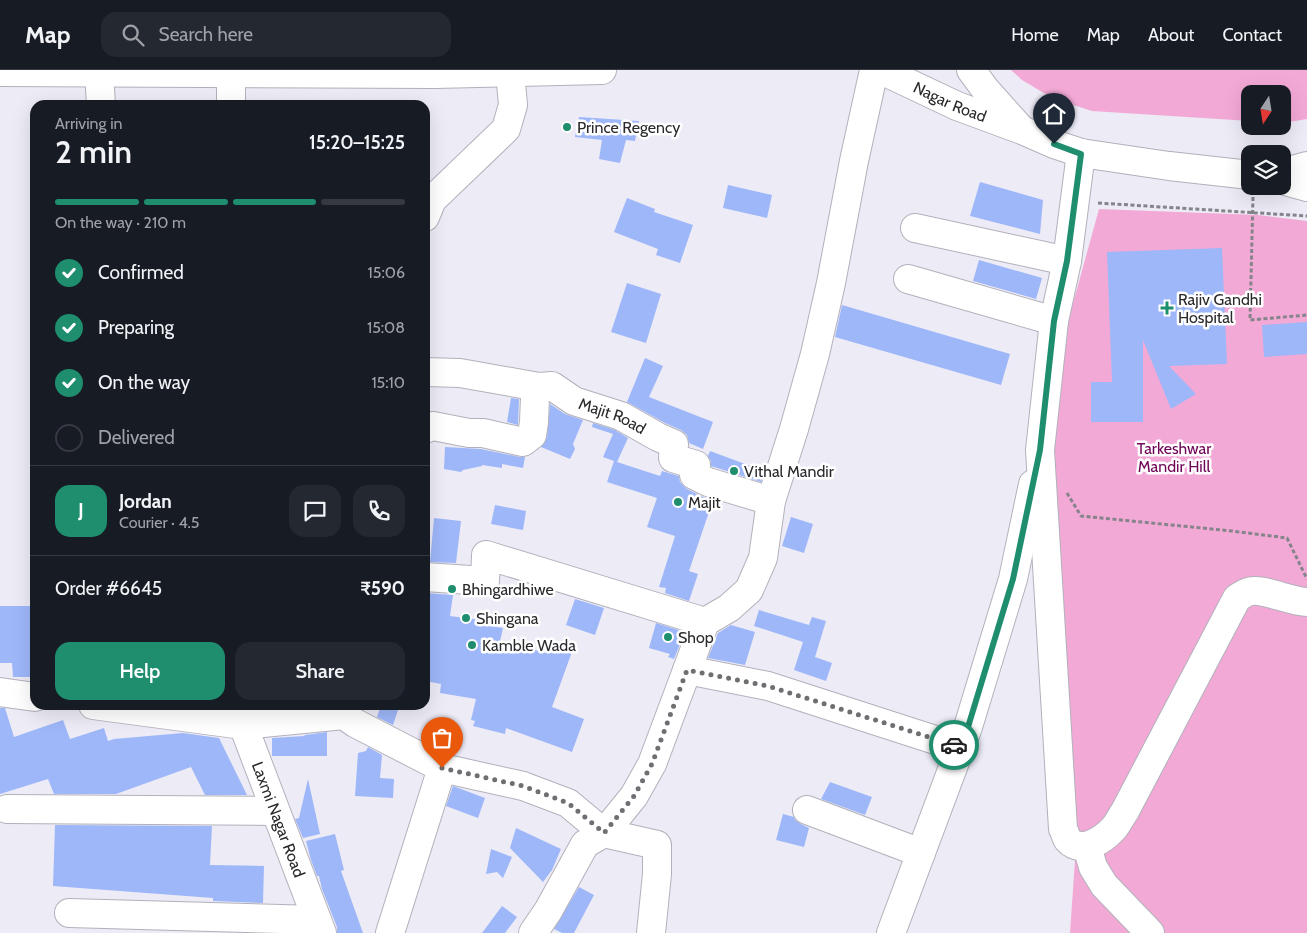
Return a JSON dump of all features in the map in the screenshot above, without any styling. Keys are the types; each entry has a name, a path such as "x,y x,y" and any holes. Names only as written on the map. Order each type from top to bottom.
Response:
{"main road":[{"path":"0,72 435,74 602,70"},
{"path":"533,933 548,911 585,844 604,833 634,796 652,764 704,622 729,608 749,590 763,558 771,501 794,429 832,283 854,161 874,70"},
{"name":"Nagar Road","path":"881,70 957,106 1081,154 1178,167 1241,182"},
{"path":"99,72 102,100"},
{"path":"230,72 231,100"},
{"path":"430,205 432,200 506,129 513,105 510,72"},
{"path":"980,76 1022,130"},
{"path":"892,933 968,727 1013,579 1040,450 1054,321 1067,261 1081,154"},
{"path":"1291,170 1307,166"},
{"path":"1291,183 1307,187"},
{"path":"915,228 1067,261"},
{"path":"908,279 1054,321"},
{"name":"Majit Road","path":"430,372 460,373 539,387 552,386 574,401 621,416 674,444 673,458 696,465 694,475 708,482 771,501"},
{"path":"430,427 433,426 469,433 483,433 523,442 532,435 535,396 539,387"},
{"path":"1040,450 1064,829 1068,840 1076,845 1087,846 1099,841 1114,828 1125,811 1238,598 1250,591 1264,592 1293,601 1307,602"},
{"path":"430,577 485,581 486,555 704,622"},
{"path":"687,670 768,686 960,748"},
{"path":"0,692 30,696"},
{"path":"166,710 239,715 343,710 355,723 442,768 523,786 568,803 604,833 657,845 651,933"},
{"name":"Laxmi Nagar Road","path":"239,715 319,927"},
{"path":"390,933 442,768"},
{"path":"7,809 276,811"},
{"path":"807,810 921,853"},
{"path":"1087,846 1093,867 1104,885 1150,933"},
{"path":"69,913 319,927"}],"path":[{"path":"1252,195 1250,320 1307,316"},
{"path":"1075,202 1307,216"},
{"path":"1066,491 1081,516 1287,538 1307,579"}],"green space":[{"path":"1011,70 1307,70 1307,119 1291,122 1291,85 1241,85 1241,120 1092,111 1064,102 1022,80"},
{"name":"Tarkeshwar Mandir Hill","path":"1099,209 1258,215 1307,221 1307,933 1070,933 1075,860 1040,450 1061,347"}],"building":[{"path":"579,117 639,121 635,141 626,140 620,163 599,159 602,140 575,137"},
{"path":"980,182 1043,200 1040,234 970,216"},
{"path":"728,185 772,195 767,218 723,208"},
{"path":"627,198 655,209 654,212 693,225 680,263 656,255 658,249 614,232"},
{"name":"Rajiv Gandhi Hospital","path":"1222,248 1227,364 1169,366 1196,394 1171,409 1143,340 1143,422 1091,422 1091,382 1112,382 1107,252"},
{"path":"979,260 1042,278 1036,299 973,281"},
{"path":"627,283 661,294 646,343 611,332"},
{"path":"842,305 1010,354 1001,385 835,337"},
{"path":"1307,322 1307,354 1264,357 1262,325"},
{"path":"645,358 663,366 649,397 713,422 703,449 689,443 687,435 681,430 627,402"},
{"path":"511,398 519,399 518,425 507,422"},
{"path":"550,404 565,414 583,420 573,444 575,449 570,459 541,447 547,437"},
{"path":"593,423 615,430 628,438 617,462 660,476 662,471 679,476 680,482 687,489 713,500 689,571 698,574 689,601 665,593 666,588 659,587 675,536 647,527 657,498 607,482 614,461 603,457 613,434 592,427"},
{"path":"445,447 481,449 525,457 523,468 502,464 502,468 482,465 461,472 444,469"},
{"path":"710,451 764,471 761,482 711,466 708,456"},
{"path":"495,505 526,511 523,530 491,524"},
{"path":"791,517 813,524 804,553 782,546"},
{"path":"434,518 461,521 456,563 430,562"},
{"path":"430,593 453,595 450,616 480,620 479,624 503,628 500,641 546,653 551,640 573,649 552,707 584,719 572,752 506,728 505,734 473,726 475,721 471,720 476,699 440,693 441,684 430,682"},
{"path":"575,599 604,608 595,635 566,625"},
{"path":"0,606 30,606 30,677 13,677 12,663 0,663"},
{"path":"759,610 809,625 812,617 826,621 815,657 832,663 826,681 794,670 803,642 754,626"},
{"name":"Shop","path":"656,623 685,632 674,659 668,657 670,654 649,648"},
{"path":"731,625 755,632 745,665 708,658 718,633"},
{"path":"0,708 5,708 14,737 63,720 70,739 104,728 108,741 183,733 219,738 247,795 205,795 191,767 116,794 54,794 48,779 0,794"},
{"path":"379,710 398,710 393,725 377,717"},
{"path":"327,732 327,756 272,756 272,738"},
{"path":"368,747 382,755 380,778 394,779 393,798 355,796 358,753 366,751"},
{"path":"308,779 320,834 303,838 295,819 299,818"},
{"path":"830,782 872,797 865,815 821,799"},
{"path":"453,786 485,798 478,818 446,806"},
{"path":"783,814 794,817 795,820 809,828 804,847 776,840"},
{"path":"55,825 212,826 210,865 264,866 263,903 213,901 213,898 53,886"},
{"path":"516,828 561,849 552,870 543,882 510,848"},
{"path":"335,834 344,870 341,871 363,933 337,933 337,927 319,876 317,876 311,860 306,841"},
{"path":"491,849 512,857 503,878 497,872 486,874"},
{"path":"579,887 594,895 574,933 562,933 554,929"},
{"path":"502,906 517,917 505,933 482,933"}],"way so far":[{"path":"442,768 523,786 568,803 604,833 634,796 652,764 687,670 768,686 954,745"}],"place":[{"name":"Prince Regency","path":"567,127"},
{"name":"Rajiv Gandhi Hospital","path":"1167,308"},
{"name":"Vithal Mandir","path":"734,471"},
{"name":"Majit","path":"678,502"},
{"name":"Bhingardhiwe","path":"452,589"},
{"name":"Shingana","path":"466,618"},
{"name":"Shop","path":"668,637"},
{"name":"Kamble Wada","path":"472,645"}],"route":[{"path":"954,745 960,748 968,727 1013,579 1040,450 1054,321 1067,261 1081,154 1054,144"}]}
